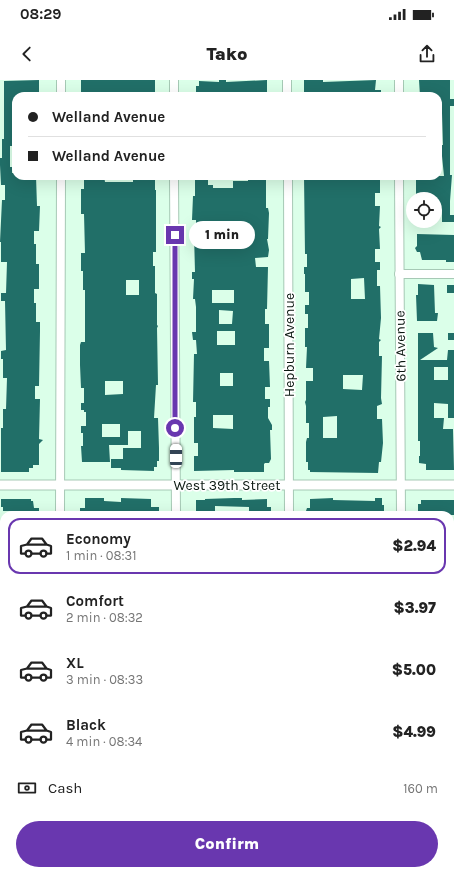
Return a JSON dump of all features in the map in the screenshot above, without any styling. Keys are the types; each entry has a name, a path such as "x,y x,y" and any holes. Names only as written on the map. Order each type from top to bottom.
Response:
{"street":[{"path":"61,80 61,92"},
{"path":"174,80 174,92"},
{"path":"287,80 287,92"},
{"path":"399,80 399,92"},
{"path":"60,511 61,180"},
{"path":"174,180 176,511"},
{"name":"Hepburn Avenue","path":"288,180 289,511"},
{"name":"6th Avenue","path":"399,180 401,511"},
{"path":"399,274 454,274"},
{"name":"West 39th Street","path":"0,485 454,484"}],"building":[{"path":"39,80 39,92 12,92 12,146 10,146 10,167 12,167 12,180 36,180 37,206 40,206 39,231 34,231 34,244 36,244 36,264 39,264 39,289 34,289 34,303 36,303 36,322 40,322 39,386 35,386 35,399 40,399 39,439 43,440 39,444 39,465 33,465 33,468 29,468 29,472 1,472 1,428 3,428 3,409 6,409 7,378 3,378 3,359 1,359 1,351 6,350 5,301 1,301 1,293 6,293 7,262 1,262 0,242 2,200 5,200 5,185 1,185 0,165 0,158 2,158 2,139 4,139 4,81"},
{"path":"81,80 155,80 155,92 81,92"},
{"path":"219,80 226,80 226,82 267,80 267,92 196,92 196,86 199,86 199,81 219,82"},
{"path":"304,80 323,80 323,82 376,80 375,90 381,90 381,92 304,92"},
{"path":"419,80 450,80 450,99 454,99 454,106 450,106 450,175 452,175 450,215 454,215 454,222 442,222 442,192 416,192 416,180 442,180 442,176 444,176 442,156 442,92 420,92"},
{"path":"84,180 133,182 133,180 155,180 156,252 153,252 153,266 155,266 155,293 157,294 158,385 156,385 154,418 158,418 159,461 157,461 157,467 154,467 154,471 121,470 121,468 111,468 111,459 123,459 123,448 141,448 141,431 128,431 128,445 109,445 110,462 82,462 81,446 83,446 83,433 81,433 81,426 86,426 86,412 81,410 81,403 84,403 84,388 81,388 80,345 81,342 85,342 85,290 83,290 81,253 85,253 84,214 81,214 81,189 84,189","holes":["126,280 139,280 139,295 126,295","105,381 123,381 123,394 105,395","102,424 120,424 120,437 102,437"]},
{"path":"195,180 208,180 208,185 213,185 213,188 233,188 233,181 266,180 266,208 268,208 269,213 267,239 269,250 268,257 255,258 256,267 268,267 267,309 265,309 265,324 269,324 269,348 264,348 264,361 269,361 270,387 265,387 265,399 270,399 268,418 272,425 272,430 270,430 271,459 269,463 264,464 264,472 234,472 234,470 194,471 194,456 198,456 198,443 194,443 194,417 196,417 196,402 193,402 194,354 197,354 196,340 193,340 192,332 196,332 196,307 195,299 193,299 194,279 192,279 192,272 195,272 194,234 196,234 196,220 192,220","holes":["212,290 234,290 234,303 212,303","219,310 233,311 232,324 219,324","217,331 235,331 235,345 217,345","220,373 233,373 233,386 220,386","213,415 233,415 233,429 213,428"]},
{"path":"304,180 380,180 380,193 375,193 375,206 380,206 379,226 381,227 379,229 380,249 375,249 375,262 380,262 380,270 377,270 377,286 380,286 381,318 379,356 382,356 382,404 377,406 377,419 382,419 383,443 378,473 310,472 310,470 308,470 308,462 306,462 306,442 307,438 309,438 309,423 306,423 306,381 313,381 313,368 306,368 307,347 305,347 305,328 308,328 308,314 305,314 305,305 309,305 309,292 305,292 304,267 307,267 307,254 305,254","holes":["364,278 365,299 351,299 351,279","343,375 363,375 362,390 343,389","337,416 337,438 323,438 323,417"]},
{"path":"417,234 454,235 454,262 446,262 446,260 422,260 420,252 417,252 415,248 417,246"},
{"path":"418,284 434,285 435,313 438,313 437,321 417,321 416,295 418,295"},
{"path":"447,285 454,285 454,293 447,293"},
{"path":"418,333 433,333 434,347 438,348 420,360 447,360 448,350 454,350 454,418 448,418 448,404 434,403 434,418 444,418 443,429 453,429 454,470 426,470 426,464 419,463 420,441 418,441","holes":["434,367 448,367 448,380 434,380"]},
{"path":"448,333 454,333 454,340 448,340"},
{"path":"85,498 104,498 104,501 121,502 121,498 151,499 151,507 159,507 159,511 80,511 80,508 85,508"},
{"path":"333,498 333,500 375,501 375,498 382,498 384,511 306,511 307,508 310,508 310,499"},
{"path":"1,499 31,499 31,501 33,501 34,508 39,508 39,511 3,511 3,507 1,507"},
{"path":"267,499 267,507 271,507 271,511 249,511 249,507 215,506 215,511 196,511 196,500"},
{"path":"421,500 454,500 454,511 418,511 418,504 421,504"}],"route":[{"path":"175,235 175,428"}]}
